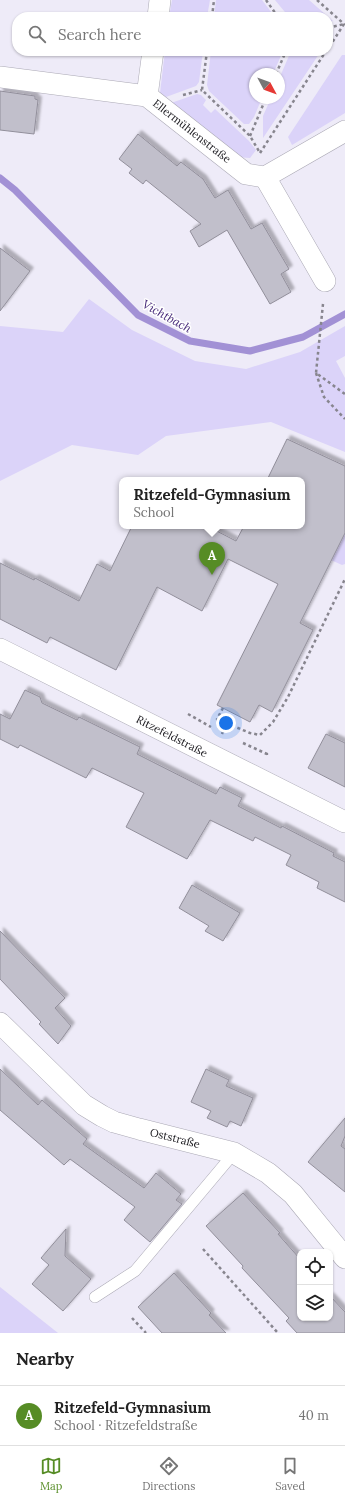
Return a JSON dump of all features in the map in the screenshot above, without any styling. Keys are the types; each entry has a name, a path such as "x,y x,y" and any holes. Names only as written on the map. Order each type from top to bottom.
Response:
{"street":[{"path":"159,12 160,0"},
{"path":"147,96 152,56"},
{"name":"Ellermühlenstraße","path":"0,77 147,96 256,176"},
{"path":"325,281 256,176 345,131"},
{"name":"Ritzefeldstraße","path":"0,649 345,822"},
{"name":"Oststraße","path":"0,1023 84,1105 102,1116 114,1122 234,1153 268,1174 293,1194 345,1258"}],"lane":[{"path":"95,1297 135,1271 234,1153"}],"path":[{"path":"213,12 214,0"},
{"path":"266,0 274,12"},
{"path":"317,0 331,12"},
{"path":"333,14 345,24"},
{"path":"333,27 345,24"},
{"path":"333,41 345,24"},
{"path":"206,56 202,90 250,136 260,153"},
{"path":"279,68 284,56"},
{"path":"256,176 260,153 323,56"},
{"path":"250,136 263,104"},
{"path":"322,310 316,373 324,397 345,419"},
{"path":"316,373 345,394"},
{"path":"227,736 222,733 226,723 250,733 260,735 273,722 288,697 345,579"},
{"path":"223,708 217,719 224,726"},
{"path":"188,714 215,729"},
{"path":"237,740 260,751"},
{"path":"203,1249 278,1333"},
{"path":"132,1318 146,1333"}],"shaded area":[{"path":"172,0 210,0 208,12 170,12"},
{"path":"216,0 262,0 271,12 215,12"},
{"path":"275,0 309,0 323,12 285,12"},
{"path":"342,55 345,55 345,113 292,145 288,137"},
{"path":"164,56 202,56 199,82 196,86 166,97 160,93"},
{"path":"210,56 281,56 276,68 249,68 249,104 259,104 249,124 244,124 209,91 207,85"},
{"path":"289,56 318,56 263,138 263,116 268,104 285,104 285,68 284,68"},
{"path":"197,94 201,95 206,100 203,105 211,113 215,109 249,141 256,150 250,158 237,157 171,103"},
{"path":"89,299 132,330 195,361 246,369 300,352 345,326 345,356 336,361 345,378 345,452 271,422 166,436 138,455 72,445 0,481 0,326 63,332"},
{"path":"345,533 345,564 342,565 331,560"},
{"path":"0,1287 58,1333 0,1333"}],"building":[{"path":"0,91 35,96 35,99 38,100 34,134 0,130"},
{"path":"138,134 177,166 181,162 203,179 215,198 228,190 251,229 262,223 289,269 281,274 291,292 270,304 227,230 199,247 190,231 201,224 146,180 143,184 129,173 132,169 119,159"},
{"path":"0,248 30,271 0,311"},
{"path":"287,439 345,466 345,533 300,623 313,630 272,712 259,705 250,722 217,705 278,584 228,559 202,611 157,587 116,670 50,637 47,643 0,619 0,563 34,580 35,578 79,601 97,564 110,571 131,529 213,529 236,541 242,529 305,529 305,477 268,477"},
{"path":"25,690 40,697 42,703 77,720 79,717 140,747 137,754 216,794 220,787 242,798 238,806 281,828 282,826 334,853 333,856 345,862 345,902 317,888 319,882 286,865 291,855 255,837 253,841 210,820 187,859 126,827 144,793 92,768 86,778 20,745 18,748 0,739 0,714 10,719"},
{"path":"326,734 345,743 345,787 308,768"},
{"path":"192,885 240,913 223,941 205,931 209,926 179,908"},
{"path":"0,931 65,998 55,1008 71,1026 58,1044 39,1024 41,1022 0,979"},
{"path":"0,1069 38,1105 42,1100 87,1139 83,1144 144,1188 156,1173 181,1194 176,1200 182,1204 150,1242 124,1220 135,1207 70,1159 64,1165 0,1110"},
{"path":"206,1069 229,1080 226,1086 253,1098 241,1126 230,1121 227,1127 207,1118 211,1111 191,1102"},
{"path":"345,1118 345,1136 341,1146 345,1149 345,1192 308,1162"},
{"path":"243,1193 280,1233 278,1234 297,1256 297,1321 333,1321 333,1299 345,1312 345,1333 297,1333 286,1321 289,1318 242,1268 243,1266 206,1226"},
{"path":"66,1229 65,1256 91,1279 63,1311 32,1284 49,1265 41,1258"},
{"path":"174,1273 211,1313 209,1315 226,1333 162,1333 138,1307"}],"waterway":[{"name":"Vichtbach","path":"0,178 15,190 138,315 190,341 250,351 303,337 345,314"}],"place":[{"name":"Ritzefeld-Gymnasium","path":"212,575"}]}
